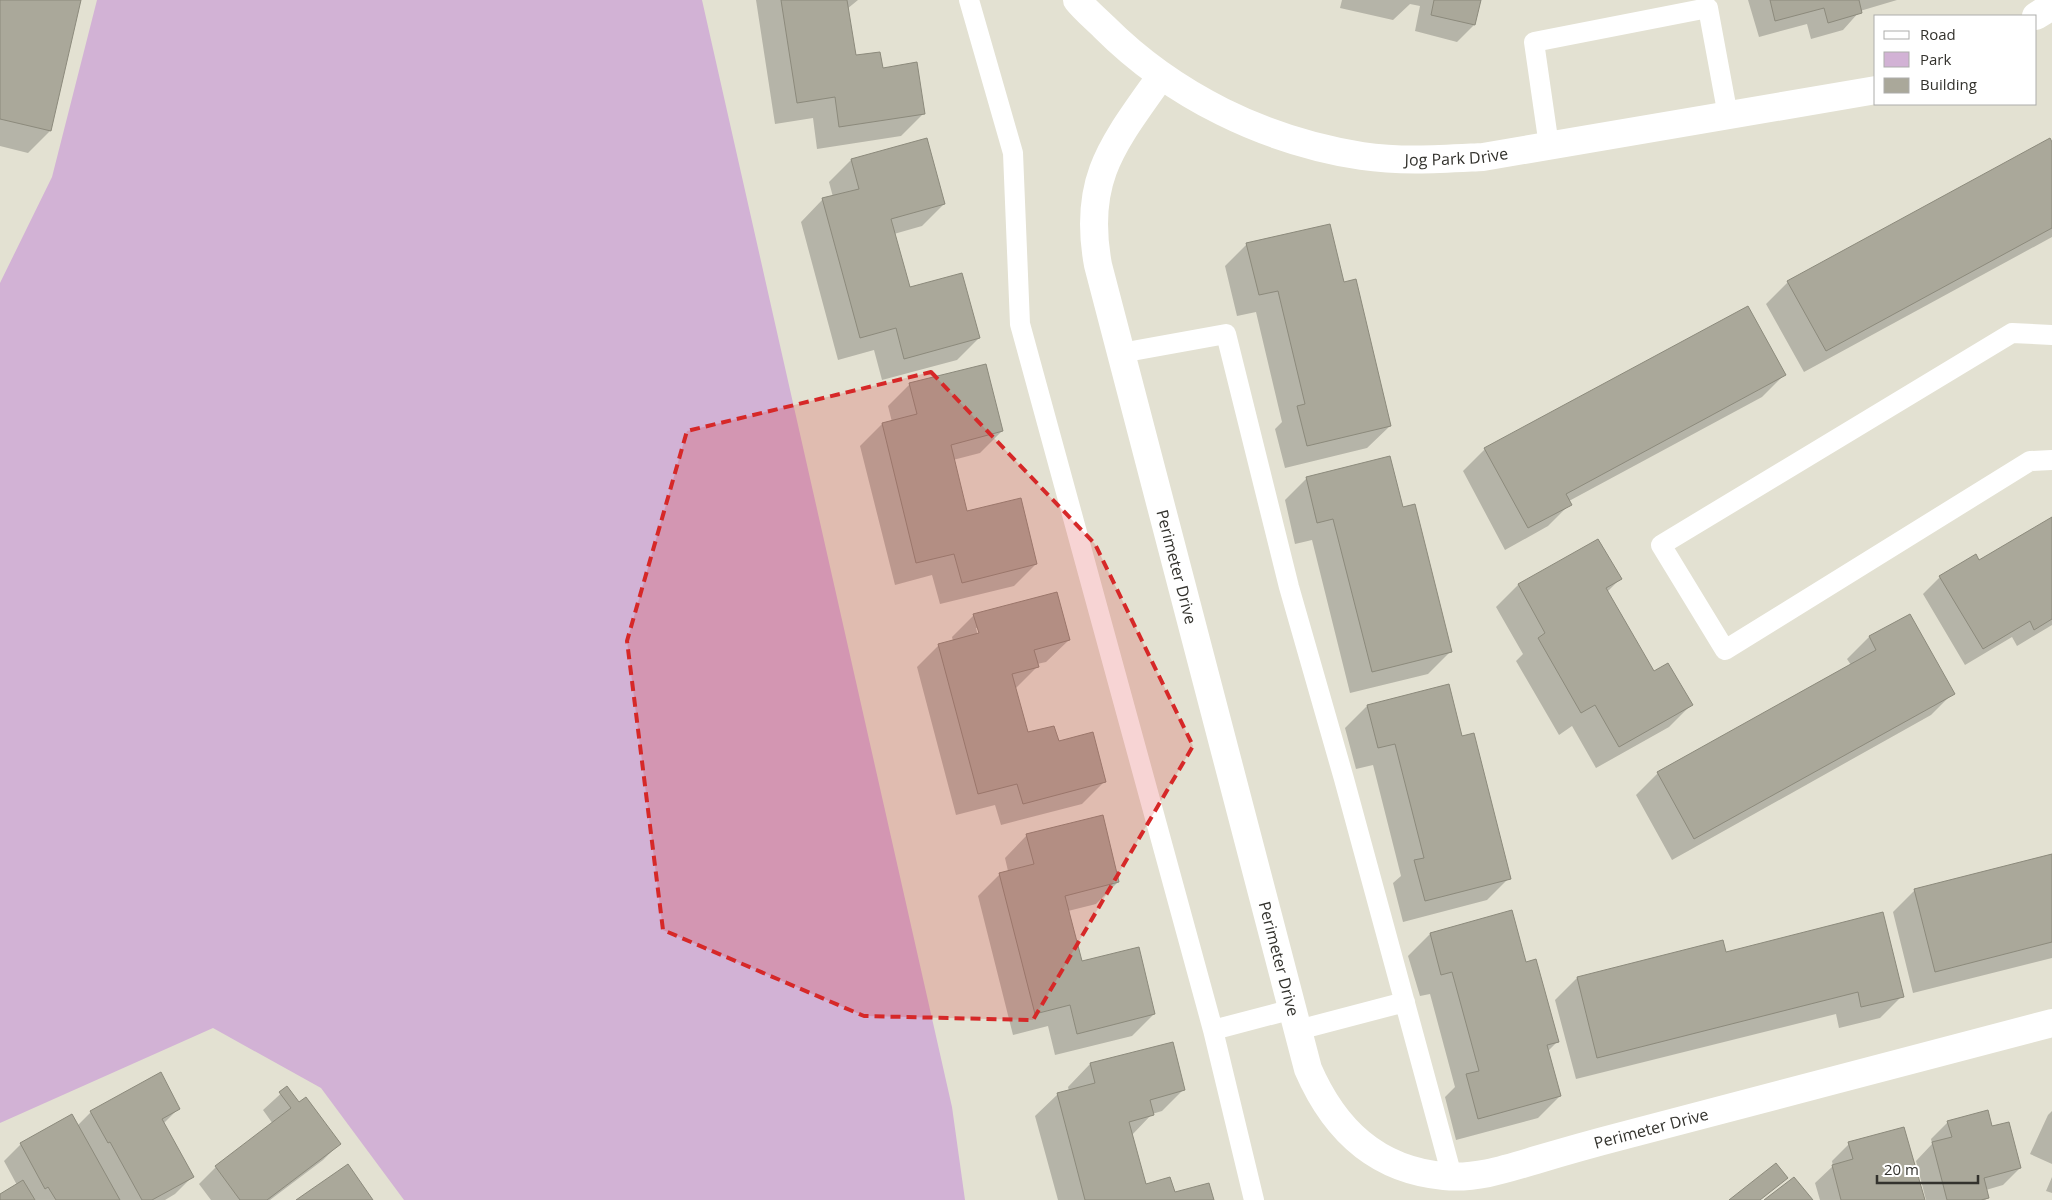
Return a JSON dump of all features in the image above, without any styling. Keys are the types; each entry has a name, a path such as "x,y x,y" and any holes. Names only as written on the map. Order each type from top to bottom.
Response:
{"street":[{"name":"Jog Park Drive","path":"1078,0 1123,46 1161,76 1191,95 1245,123 1302,143 1362,156 1422,160 1475,158 1874,90"},
{"path":"2037,15 2052,6"},
{"name":"Perimeter Drive","path":"1161,76 1118,138 1105,162 1097,187 1093,214 1094,241 1121,353 1308,1069 1318,1093 1332,1115 1350,1135 1371,1151 1394,1164 1419,1172 1471,1176 1495,1172 1589,1145 2052,1023"}],"lane":[{"path":"969,0 1013,153 1020,324 1213,1030 1254,1200"},
{"path":"1549,146 1534,42 1708,8 1728,116"},
{"path":"2052,335 2012,333 1661,545 1725,650 2030,462 2052,460"},
{"path":"1121,353 1226,334 1289,587 1452,1176"},
{"path":"1213,1030 1405,1002"}],"highlighted area":[{"path":"931,372 1095,544 1193,746 1033,1020 864,1016 663,930 627,641 687,431"}],"green space":[{"path":"97,0 702,0 952,1107 965,1200 404,1200 321,1088 213,1028 0,1123 0,283 52,177"}],"building":[{"path":"0,0 81,0 51,131 0,119"},
{"path":"781,0 847,0 856,55 880,52 883,68 917,62 925,114 839,127 835,97 797,103"},
{"path":"1434,0 1481,0 1475,25 1431,15"},
{"path":"1770,0 1859,0 1862,13 1828,23 1824,8 1775,21"},
{"path":"927,138 945,204 891,219 910,287 962,273 980,338 904,359 896,328 860,338 822,198 859,189 851,159"},
{"path":"2050,138 2052,142 2052,228 1826,351 1787,281"},
{"path":"1330,224 1344,282 1356,279 1391,426 1307,446 1297,406 1305,404 1278,291 1259,295 1246,243"},
{"path":"1748,306 1786,375 1566,494 1572,505 1528,528 1484,448"},
{"path":"986,364 1003,431 951,445 967,511 1021,498 1037,564 962,583 954,554 916,563 882,423 917,414 909,383"},
{"path":"1390,456 1403,507 1415,504 1452,652 1372,672 1333,519 1317,523 1306,477"},
{"path":"2052,517 2052,619 2034,630 2030,621 1983,649 1939,576 1976,554 1979,560"},
{"path":"1598,539 1622,579 1606,588 1654,671 1668,663 1693,705 1619,747 1595,705 1581,713 1538,638 1545,633 1518,584"},
{"path":"1057,592 1070,640 1034,650 1039,667 1012,674 1028,732 1054,726 1059,741 1093,732 1106,782 1023,804 1017,784 978,794 938,644 979,633 973,614"},
{"path":"1910,614 1955,694 1694,839 1657,772 1876,650 1869,636"},
{"path":"1449,684 1462,736 1474,733 1511,879 1425,901 1414,860 1424,858 1395,744 1378,748 1367,705"},
{"path":"1103,815 1119,882 1065,896 1082,961 1139,947 1155,1014 1077,1034 1070,1005 1035,1014 999,873 1034,864 1026,834"},
{"path":"2052,854 2052,942 1935,972 1914,889"},
{"path":"1512,910 1526,962 1536,959 1559,1042 1547,1045 1561,1096 1478,1119 1466,1074 1479,1071 1452,972 1441,975 1430,933"},
{"path":"1883,912 1904,997 1861,1007 1858,992 1597,1058 1577,977 1723,940 1726,952"},
{"path":"1173,1042 1185,1090 1150,1100 1154,1115 1129,1122 1146,1184 1170,1177 1175,1192 1209,1183 1214,1200 1085,1200 1057,1093 1095,1083 1090,1063"},
{"path":"161,1072 180,1109 162,1119 194,1177 152,1200 142,1200 110,1142 108,1143 90,1111"},
{"path":"287,1086 299,1102 306,1097 341,1144 267,1200 240,1200 215,1166 291,1108 279,1092"},
{"path":"1988,1110 1992,1126 2009,1122 2021,1168 1984,1178 1989,1198 1981,1200 1947,1200 1932,1142 1952,1137 1947,1121"},
{"path":"72,1114 120,1200 56,1200 48,1187 45,1189 20,1143"},
{"path":"1904,1127 1925,1200 1841,1200 1832,1165 1853,1159 1848,1142"},
{"path":"1776,1163 1788,1178 1760,1200 1729,1200"},
{"path":"348,1164 373,1200 296,1200"},
{"path":"1794,1177 1813,1200 1764,1200"},
{"path":"23,1180 35,1200 0,1200 0,1194"}]}
